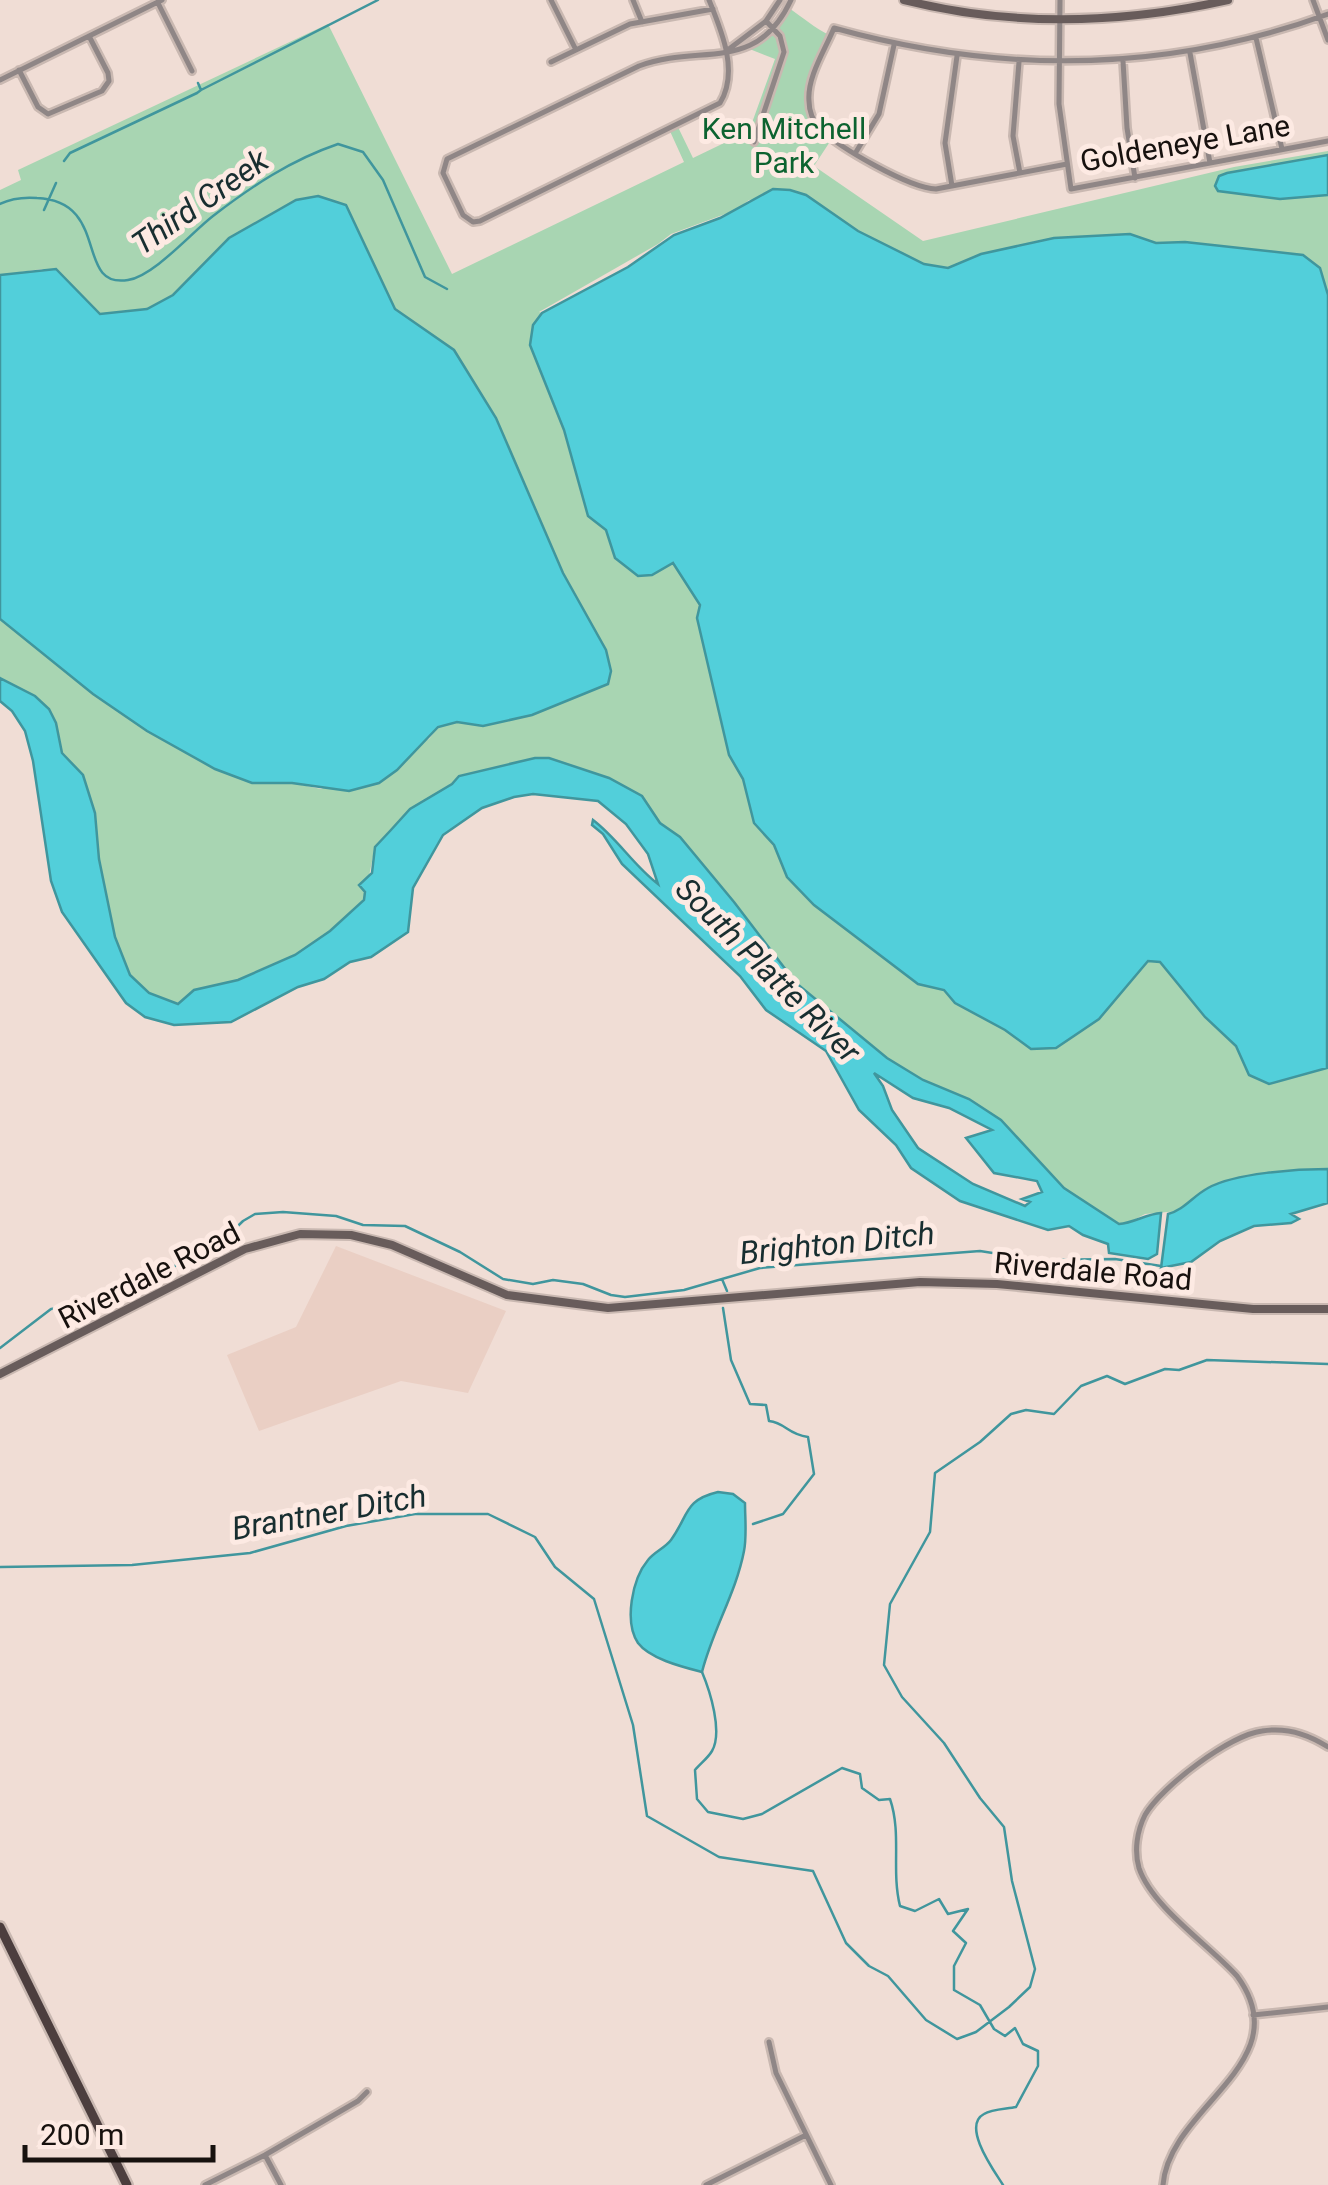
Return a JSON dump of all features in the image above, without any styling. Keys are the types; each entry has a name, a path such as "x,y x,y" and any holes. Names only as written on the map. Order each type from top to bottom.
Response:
{"main road":[{"path":"0,1927 127,2185"}],"street":[{"path":"552,0 576,50"},
{"path":"632,0 642,22"},
{"path":"709,0 713,9 725,52 731,73 724,98 716,106 492,216 476,222 465,218 443,172 447,159 639,66 659,60 725,52 736,53 748,48 773,28 791,0"},
{"path":"725,52 766,21 780,0"},
{"path":"904,0 991,15 1060,20 1142,15 1228,0"},
{"path":"1060,0 1059,62 1059,104 1067,164 926,188 908,184 856,152 817,125 810,111 808,94 834,28 894,45 958,55 1019,61 1059,62 1122,61 1256,38 1328,14"},
{"path":"1313,0 1328,40"},
{"path":"0,80 159,1 192,71"},
{"path":"551,62 642,22 713,9"},
{"path":"754,142 784,52 782,41 766,21"},
{"path":"18,70 38,106 48,114 102,91 109,82 108,73 89,36"},
{"path":"1256,38 1282,149"},
{"path":"856,152 878,118 894,45"},
{"path":"1190,52 1210,163"},
{"path":"952,186 946,143 958,55"},
{"path":"1019,61 1013,136 1020,174"},
{"path":"1122,61 1135,178"},
{"name":"Goldeneye Lane","path":"1067,164 1071,189 1328,141"},
{"name":"Riverdale Road","path":"0,1374 245,1249 314,1233 351,1235 392,1245 507,1295 608,1308 920,1282 996,1284 1268,1310 1328,1309"},
{"path":"1163,2185 1166,2164 1179,2138 1235,2074 1248,2053 1254,2015 1237,1976 1146,1884 1137,1861 1144,1818 1154,1804 1224,1744 1252,1733 1281,1730 1328,1747"},
{"path":"1254,2015 1328,2006"},
{"path":"769,2042 776,2073 831,2185"},
{"path":"205,2185 265,2155 368,2092"},
{"path":"706,2185 807,2135"},
{"path":"265,2155 280,2185"}],"shaded area":[{"path":"336,1246 506,1311 468,1393 401,1381 259,1431 227,1355 296,1327"}],"green space":[{"name":"Ken Mitchell Park","path":"787,7 831,36 808,94 813,119 833,137 814,166 923,241 1234,167 1328,151 1328,295 1320,268 1185,242 1156,243 1130,234 1054,238 981,254 948,268 924,264 858,231 806,195 749,200 736,210 671,234 539,312 542,313 533,325 588,516 606,530 615,558 652,575 673,563 700,605 697,618 729,755 743,779 754,823 774,845 787,877 814,905 918,984 944,990 955,1003 1031,1049 1099,1019 1147,961 1160,962 1205,1017 1236,1046 1249,1075 1328,1068 1328,1169 1223,1181 1206,1188 1179,1211 1145,1214 1119,1224 1064,1188 1026,1146 969,1099 923,1080 887,1058 796,983 734,902 680,837 660,823 642,796 609,778 549,758 459,776 410,809 375,847 364,900 312,945 268,968 194,990 178,1004 149,993 130,975 115,937 99,858 95,813 83,775 62,753 35,696 0,678 0,619 93,694 147,731 215,769 252,783 292,783 321,789 429,739 438,727 457,722 606,650 563,573 496,418 454,350 395,309 360,233 296,200 201,266 173,295 147,309 100,314 42,269 0,275 0,190 21,180 18,170 328,24 452,274 684,162 669,129 677,125 693,158 749,131 775,59 747,48 773,28"}],"water":[{"path":"1328,155 1328,195 1280,199 1218,191 1215,186 1219,176 1227,173"},
{"path":"773,189 806,195 858,231 924,264 948,268 981,254 1054,238 1130,234 1156,243 1185,242 1303,255 1320,268 1328,295 1327,1068 1269,1084 1249,1075 1236,1046 1205,1017 1160,962 1148,961 1099,1019 1056,1048 1031,1049 955,1003 944,990 918,984 814,905 787,877 774,845 754,823 743,779 729,755 697,618 700,605 673,563 652,575 638,576 615,558 606,530 588,516 564,430 530,345 533,325 542,313 628,267 674,235 720,218"},
{"path":"318,196 346,205 395,309 454,350 496,418 563,573 606,650 611,671 608,684 532,715 483,726 457,722 438,727 379,783 349,791 292,783 252,783 215,769 147,731 93,694 0,619 0,275 56,269 100,314 147,309 173,295 229,238 296,200"},
{"name":"South Platte River","path":"0,678 35,696 49,709 56,723 62,753 83,775 95,813 99,859 115,937 130,975 149,993 178,1004 194,990 238,980 295,955 330,931 364,900 365,892 359,885 372,873 375,847 410,809 459,776 549,758 609,778 642,796 660,823 680,837 734,902 796,983 887,1058 923,1080 969,1099 1001,1120 1064,1188 1119,1224 1161,1213 1157,1254 1148,1259 1109,1253 1108,1244 1069,1226 1048,1230 960,1201 911,1168 896,1145 859,1110 826,1051 766,1010 740,976 622,864 603,834 592,825 593,820 658,884 648,854 626,824 598,801 533,794 482,808 443,835 413,888 408,932 371,957 350,962 324,979 298,987 231,1022 174,1025 145,1017 126,1003 62,912 51,881 25,731 0,701","holes":["874,1073 913,1098 949,1108 992,1130 966,1138 994,1173 1037,1181 1042,1192 1022,1199 1030,1202 1025,1206 973,1184 918,1148 892,1110"]},
{"path":"1328,1169 1328,1203 1291,1214 1299,1219 1291,1223 1254,1226 1220,1241 1191,1262 1161,1268 1168,1214 1208,1188 1250,1175"},
{"path":"718,1492 733,1494 745,1503 745,1545 736,1582 702,1672 667,1662 643,1649 631,1624 632,1601 648,1560 671,1540 693,1504"}],"waterway":[{"path":"201,90 378,0"},
{"path":"64,161 70,153 197,93 201,90 198,83"},
{"name":"Third Creek","path":"0,204 27,198 60,203 75,213 101,271 112,279 128,280 149,271 257,184 338,144 363,152 383,180 425,277 447,289"},
{"path":"44,210 56,183"},
{"name":"Brighton Ditch","path":"0,1348 51,1309 121,1299 144,1288 164,1270 210,1253 255,1214 283,1212 336,1216 363,1225 405,1226 460,1252 503,1279 533,1284 553,1280 583,1284 625,1297 684,1290 760,1268 980,1251 1038,1260 1115,1259 1161,1266"},
{"path":"722,1279 727,1291"},
{"path":"723,1308 731,1360 750,1404 766,1405 769,1421 808,1437 814,1474 783,1514 753,1524"},
{"name":"Brantner Ditch","path":"0,1567 132,1565 250,1553 346,1526 415,1514 488,1514 535,1537 555,1567 594,1599 633,1725 647,1816 719,1857 813,1871 846,1943 869,1966 888,1976 926,2020 957,2039 976,2032 1009,2007 1030,1987 1035,1969 1012,1881 1004,1827 944,1743 902,1697 884,1665 890,1604 930,1532 935,1473 980,1442 1011,1414 1026,1410 1054,1414 1081,1386 1107,1376 1125,1384 1165,1369 1179,1370 1207,1360 1328,1364"},
{"path":"702,1672 716,1723 712,1751 695,1770 697,1799 708,1812 743,1819 762,1814 842,1768 860,1774 862,1788 879,1800 890,1799 894,1812 900,1906 915,1911 939,1899 948,1914 968,1909 953,1931 966,1943 954,1966 954,1990 980,2005 994,2029 1005,2036 1015,2028 1023,2044 1038,2051 1038,2066 1016,2107 987,2112 978,2120 976,2128 982,2149 1003,2185"}]}
